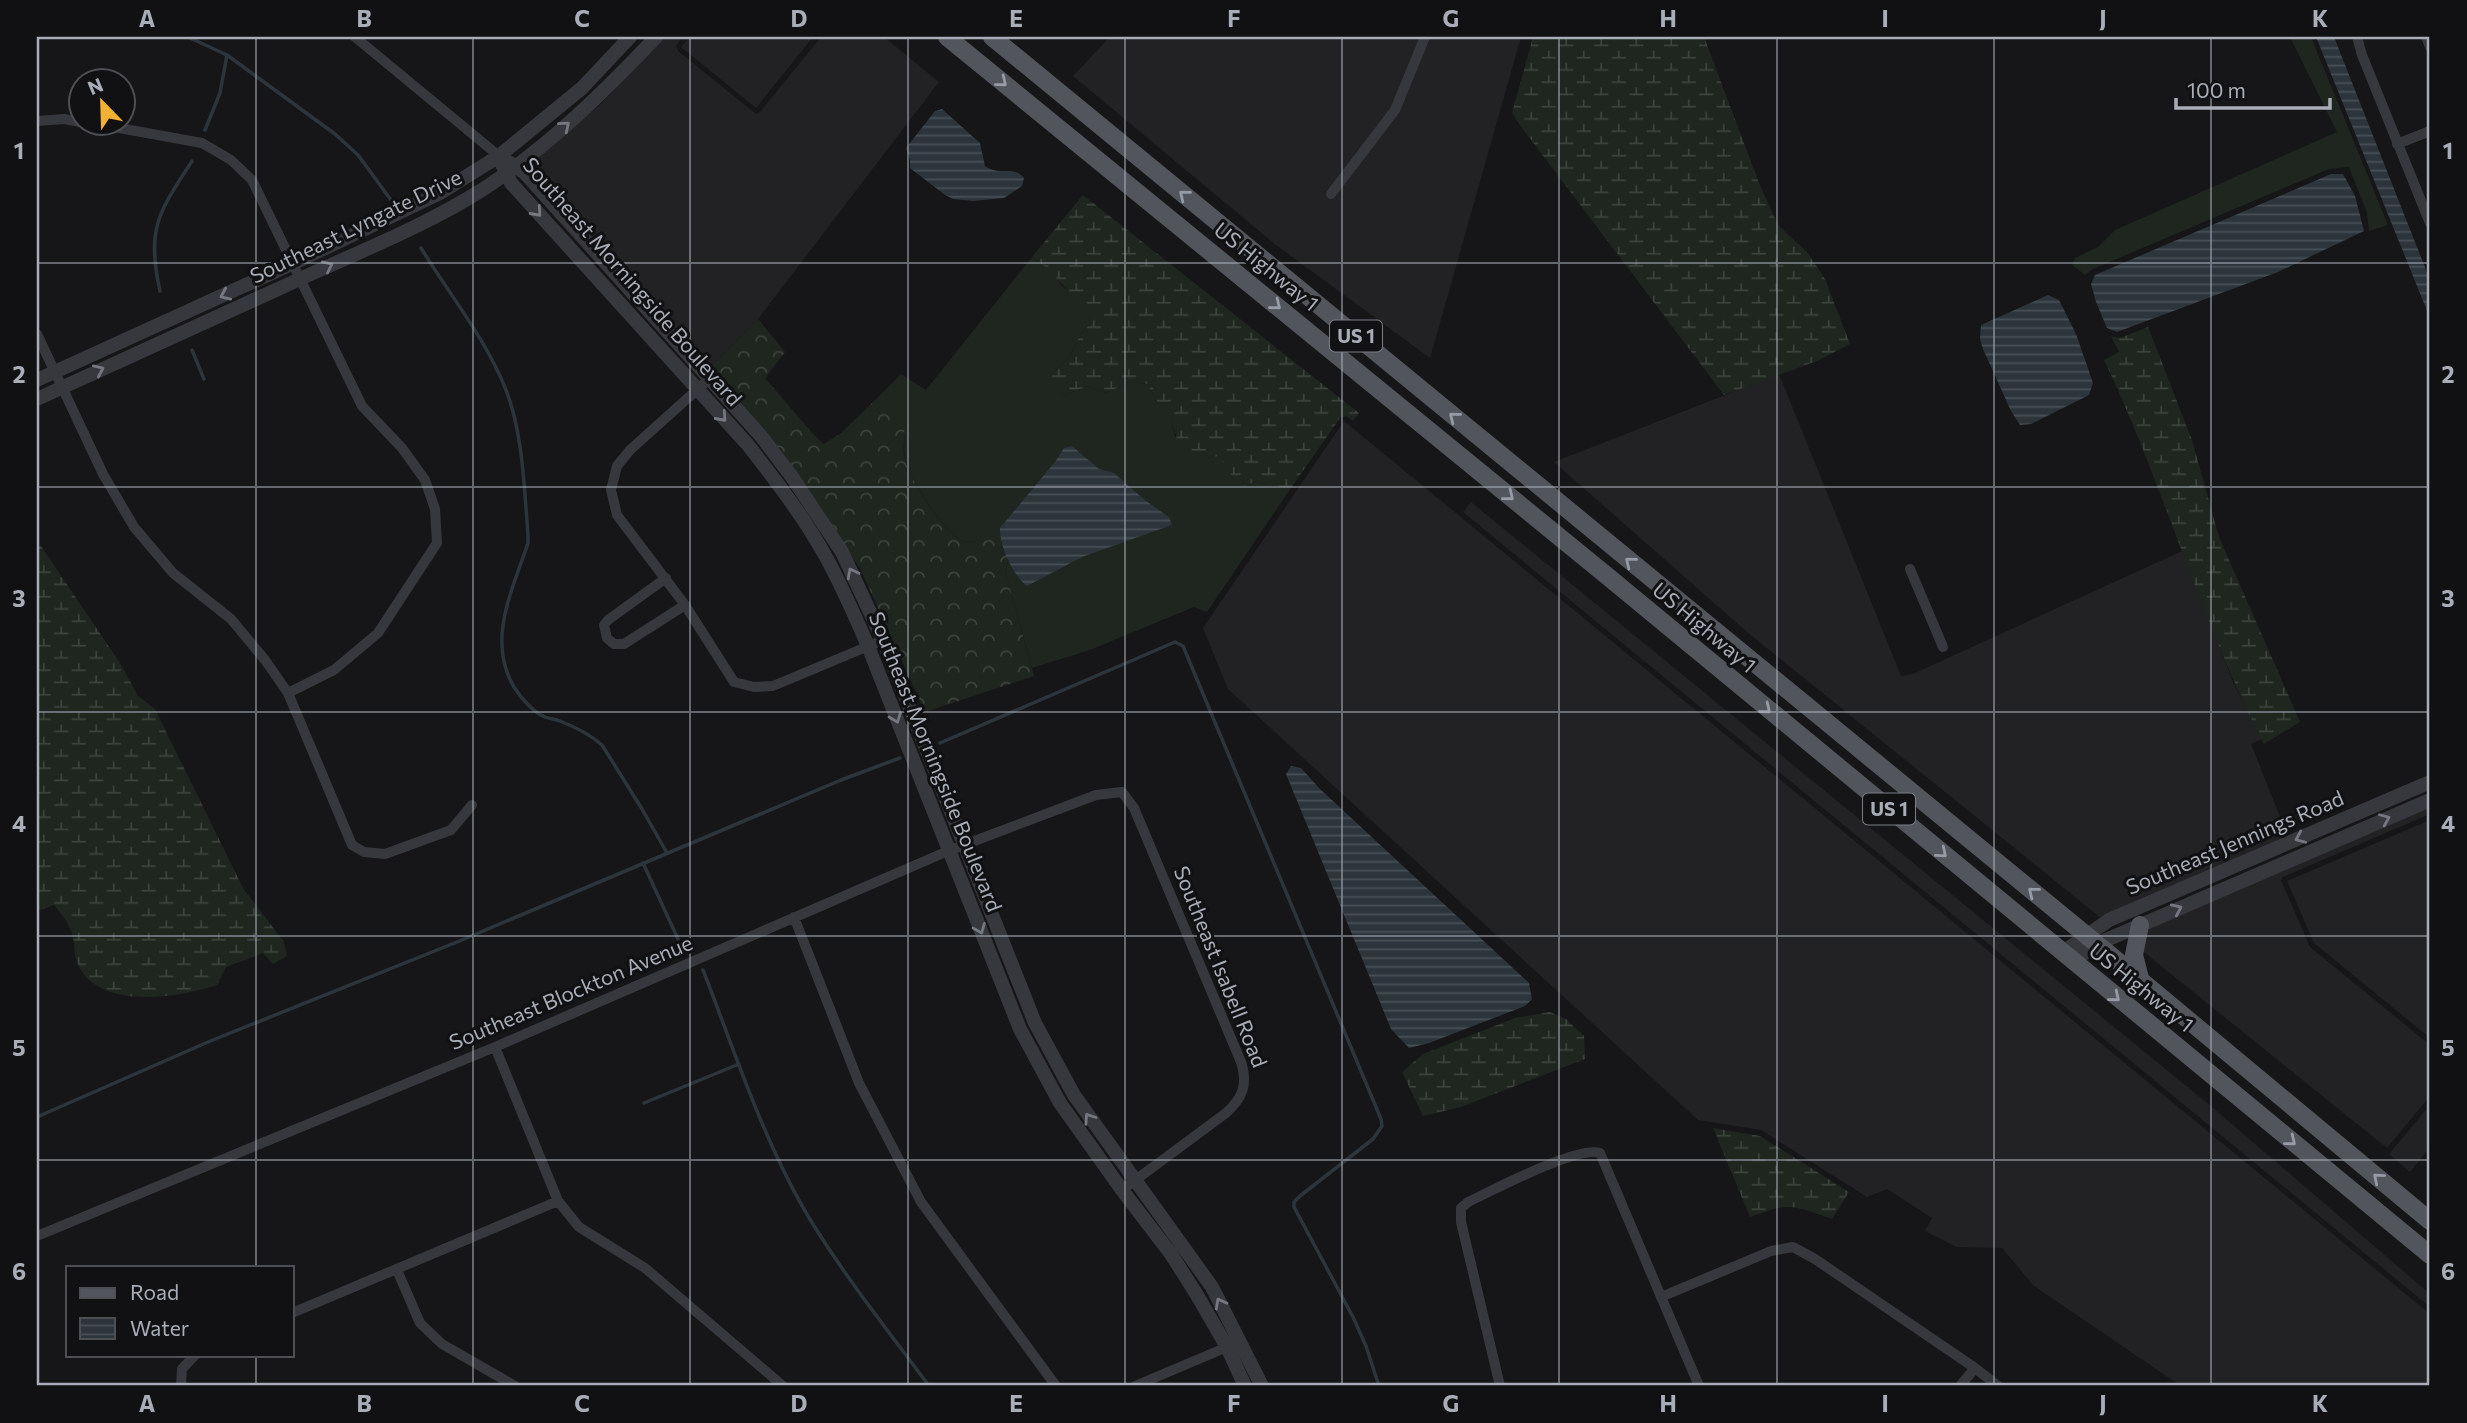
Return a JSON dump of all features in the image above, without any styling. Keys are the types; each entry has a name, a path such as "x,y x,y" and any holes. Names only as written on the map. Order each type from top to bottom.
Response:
{"main road":[{"name":"US Highway 1","path":"947,37 1205,246 2430,1255"},
{"name":"US Highway 1","path":"992,37 2430,1221"},
{"path":"1205,246 1235,254 1251,250"},
{"path":"1237,273 1250,266 1275,269"},
{"path":"1676,634 1704,639 1721,636"},
{"path":"1713,666 1731,661 1756,665"},
{"path":"2140,925 2134,956 2141,982"}],"street":[{"path":"355,37 499,156"},
{"name":"Southeast Lyngate Drive","path":"37,380 293,264 440,193 499,156 582,88 629,37"},
{"name":"Southeast Lyngate Drive","path":"37,399 451,207 548,142 595,101 656,37"},
{"path":"1331,194 1395,110 1425,37"},
{"path":"2357,37 2430,223"},
{"path":"2426,37 2430,47"},
{"path":"37,121 66,119"},
{"path":"136,131 202,143 231,160 252,180 362,406 402,448 425,480 435,509 437,543 379,633 334,670 288,693"},
{"path":"2397,144 2430,131"},
{"name":"Southeast Morningside Boulevard","path":"499,156 509,170 511,183 748,445 828,559 868,646 1020,1029 1060,1103 1198,1295 1245,1386"},
{"name":"Southeast Morningside Boulevard","path":"509,170 525,173 761,436 842,552 883,639 1035,1024 1074,1095 1212,1287 1262,1386"},
{"path":"599,282 612,271"},
{"path":"37,334 103,474 134,527 173,573 230,619 265,660 288,693 352,845 364,852 385,854 451,830 472,805"},
{"path":"709,379 617,466 611,490 617,514 685,605 734,682 754,687 773,686 883,639"},
{"path":"798,513 811,504"},
{"path":"1910,569 1943,647"},
{"path":"666,579 608,620 604,625 607,638 614,644 624,643 685,605"},
{"name":"Southeast Jennings Road","path":"2068,957 2092,940 2109,920 2430,782"},
{"name":"Southeast Blockton Avenue","path":"37,1236 495,1047 948,851 1096,795 1122,792"},
{"name":"Southeast Isabell Road","path":"1122,792 1134,808 1241,1062 1246,1081 1240,1098 1233,1107 1122,1191"},
{"name":"Southeast Jennings Road","path":"2092,940 2140,925 2430,800"},
{"path":"794,918 859,1083 921,1202 1056,1386"},
{"path":"495,1047 558,1201 579,1227 645,1268 783,1386"},
{"path":"1500,1386 1461,1222 1461,1208 1468,1202 1561,1159 1592,1150 1600,1153 1699,1386"},
{"path":"294,1312 558,1201"},
{"path":"1661,1297 1770,1251 1793,1247 1998,1386"},
{"path":"397,1270 420,1323 442,1344 515,1386"},
{"path":"1135,1386 1241,1341"},
{"path":"181,1386 182,1369 194,1356"},
{"path":"1960,1386 1975,1368"}],"shaded area":[{"path":"664,37 682,37 676,46 678,51 756,114 821,37 884,37 939,82 758,319 708,370 525,166 599,106"},
{"path":"690,37 813,37 756,108 681,47"},
{"path":"1110,37 1521,37 1430,358 1276,245 1073,76"},
{"path":"1779,374 1901,676 1913,674 2182,551 2233,682 2262,739 2251,744 2288,837 2101,918 1747,632 1554,462"},
{"path":"1344,421 2430,1314 2430,1386 2181,1386 2034,1286 2002,1248 1957,1247 1925,1231 1932,1218 1887,1189 1867,1197 1761,1130 1698,1120 1228,689 1203,628"},
{"path":"1471,502 2206,1102 2430,1294 2430,1307 1463,512"},
{"path":"2430,806 2430,814 2281,880 2310,947 2430,1045 2430,1096 2387,1148 2140,949 2145,930"},
{"path":"2430,820 2430,1038 2314,943 2287,881"},
{"path":"2430,1105 2430,1147 2410,1172 2389,1154"}],"green space":[{"path":"1533,37 1704,37 1759,183 1778,225 1807,252 1825,279 1850,344 1817,361 1724,395 1512,113"},
{"path":"2290,37 2311,37 2388,225 2369,231 2367,213 2349,167 2329,169 2093,269 2085,275 2072,265 2075,258 2098,247 2115,230 2337,132"},
{"path":"1083,195 1359,413 1353,421 1346,416 1340,418 1291,488 1272,487 1257,481 1245,486 1237,483 1219,456 1190,458 1179,444 1170,419 1148,384 1131,382 1105,393 1088,386 1065,395 1047,386 1053,373 1071,355 1080,335 1092,322 1057,279 1032,257"},
{"path":"1032,257 1053,272 1092,322 1080,335 1071,355 1053,373 1048,386 1065,395 1088,386 1105,393 1131,382 1148,384 1170,418 1175,436 1206,459 1219,456 1245,486 1257,481 1272,487 1291,488 1207,612 1194,607 1090,650 1032,668 1005,570 1020,530 994,517 984,533 973,542 961,540 952,533 932,509 909,471 900,420 891,410 874,401 901,374 926,390"},
{"path":"758,319 785,352 765,378 824,444 841,433 874,401 892,409 901,418 904,428 904,455 908,468 941,522 961,540 969,543 978,540 997,515 1025,507 1020,530 1005,570 1034,676 925,712 860,568 708,370"},
{"path":"2148,327 2192,440 2219,537 2300,722 2264,744 2220,650 2145,455 2104,360 2119,352 2111,336 2120,338"},
{"path":"37,544 41,546 120,663 138,696 155,709 243,888 284,942 287,956 273,964 263,953 226,967 217,985 200,990 159,996 117,994 99,987 85,976 75,957 69,927 54,905 37,911"},
{"path":"1550,1012 1566,1019 1584,1036 1585,1059 1461,1107 1423,1116 1402,1072 1423,1054 1515,1018"},
{"path":"1713,1128 1760,1136 1849,1192 1832,1219 1791,1207 1750,1217"}],"water":[{"path":"2316,37 2334,37 2430,280 2430,318"},
{"path":"942,109 980,143 985,166 996,171 1020,174 1024,178 1022,186 1004,198 973,201 953,199 910,168 906,148 935,111"},
{"path":"2331,174 2343,174 2355,196 2364,231 2278,272 2117,332 2107,328 2091,284 2095,275"},
{"path":"2048,295 2059,300 2076,334 2093,383 2089,395 2031,424 2020,425 1983,349 1980,339 1981,325"},
{"path":"1072,446 1099,469 1114,473 1169,517 1172,525 1082,557 1027,586 1008,560 1000,528 1064,448"},
{"path":"1291,766 1301,768 1320,789 1529,983 1532,999 1525,1006 1429,1043 1409,1048 1391,1029 1286,774"}],"waterway":[{"path":"188,37 227,55 335,134 358,155 391,200"},
{"path":"205,130 220,93 227,55"},
{"path":"160,291 154,251 158,222 171,194 192,161"},
{"path":"421,248 498,371 516,424 524,479 528,543 505,615 502,651 506,669 514,687 536,712 577,729 602,745 667,853"},
{"path":"192,350 204,379"},
{"path":"940,743 1175,642 1183,646 1381,1119 1382,1126 1373,1139 1294,1202 1294,1207 1353,1317 1379,1386"},
{"path":"37,1117 208,1042 900,758"},
{"path":"643,863 678,939"},
{"path":"703,970 765,1130 794,1192 868,1305 929,1386"},
{"path":"644,1103 739,1064"}]}
